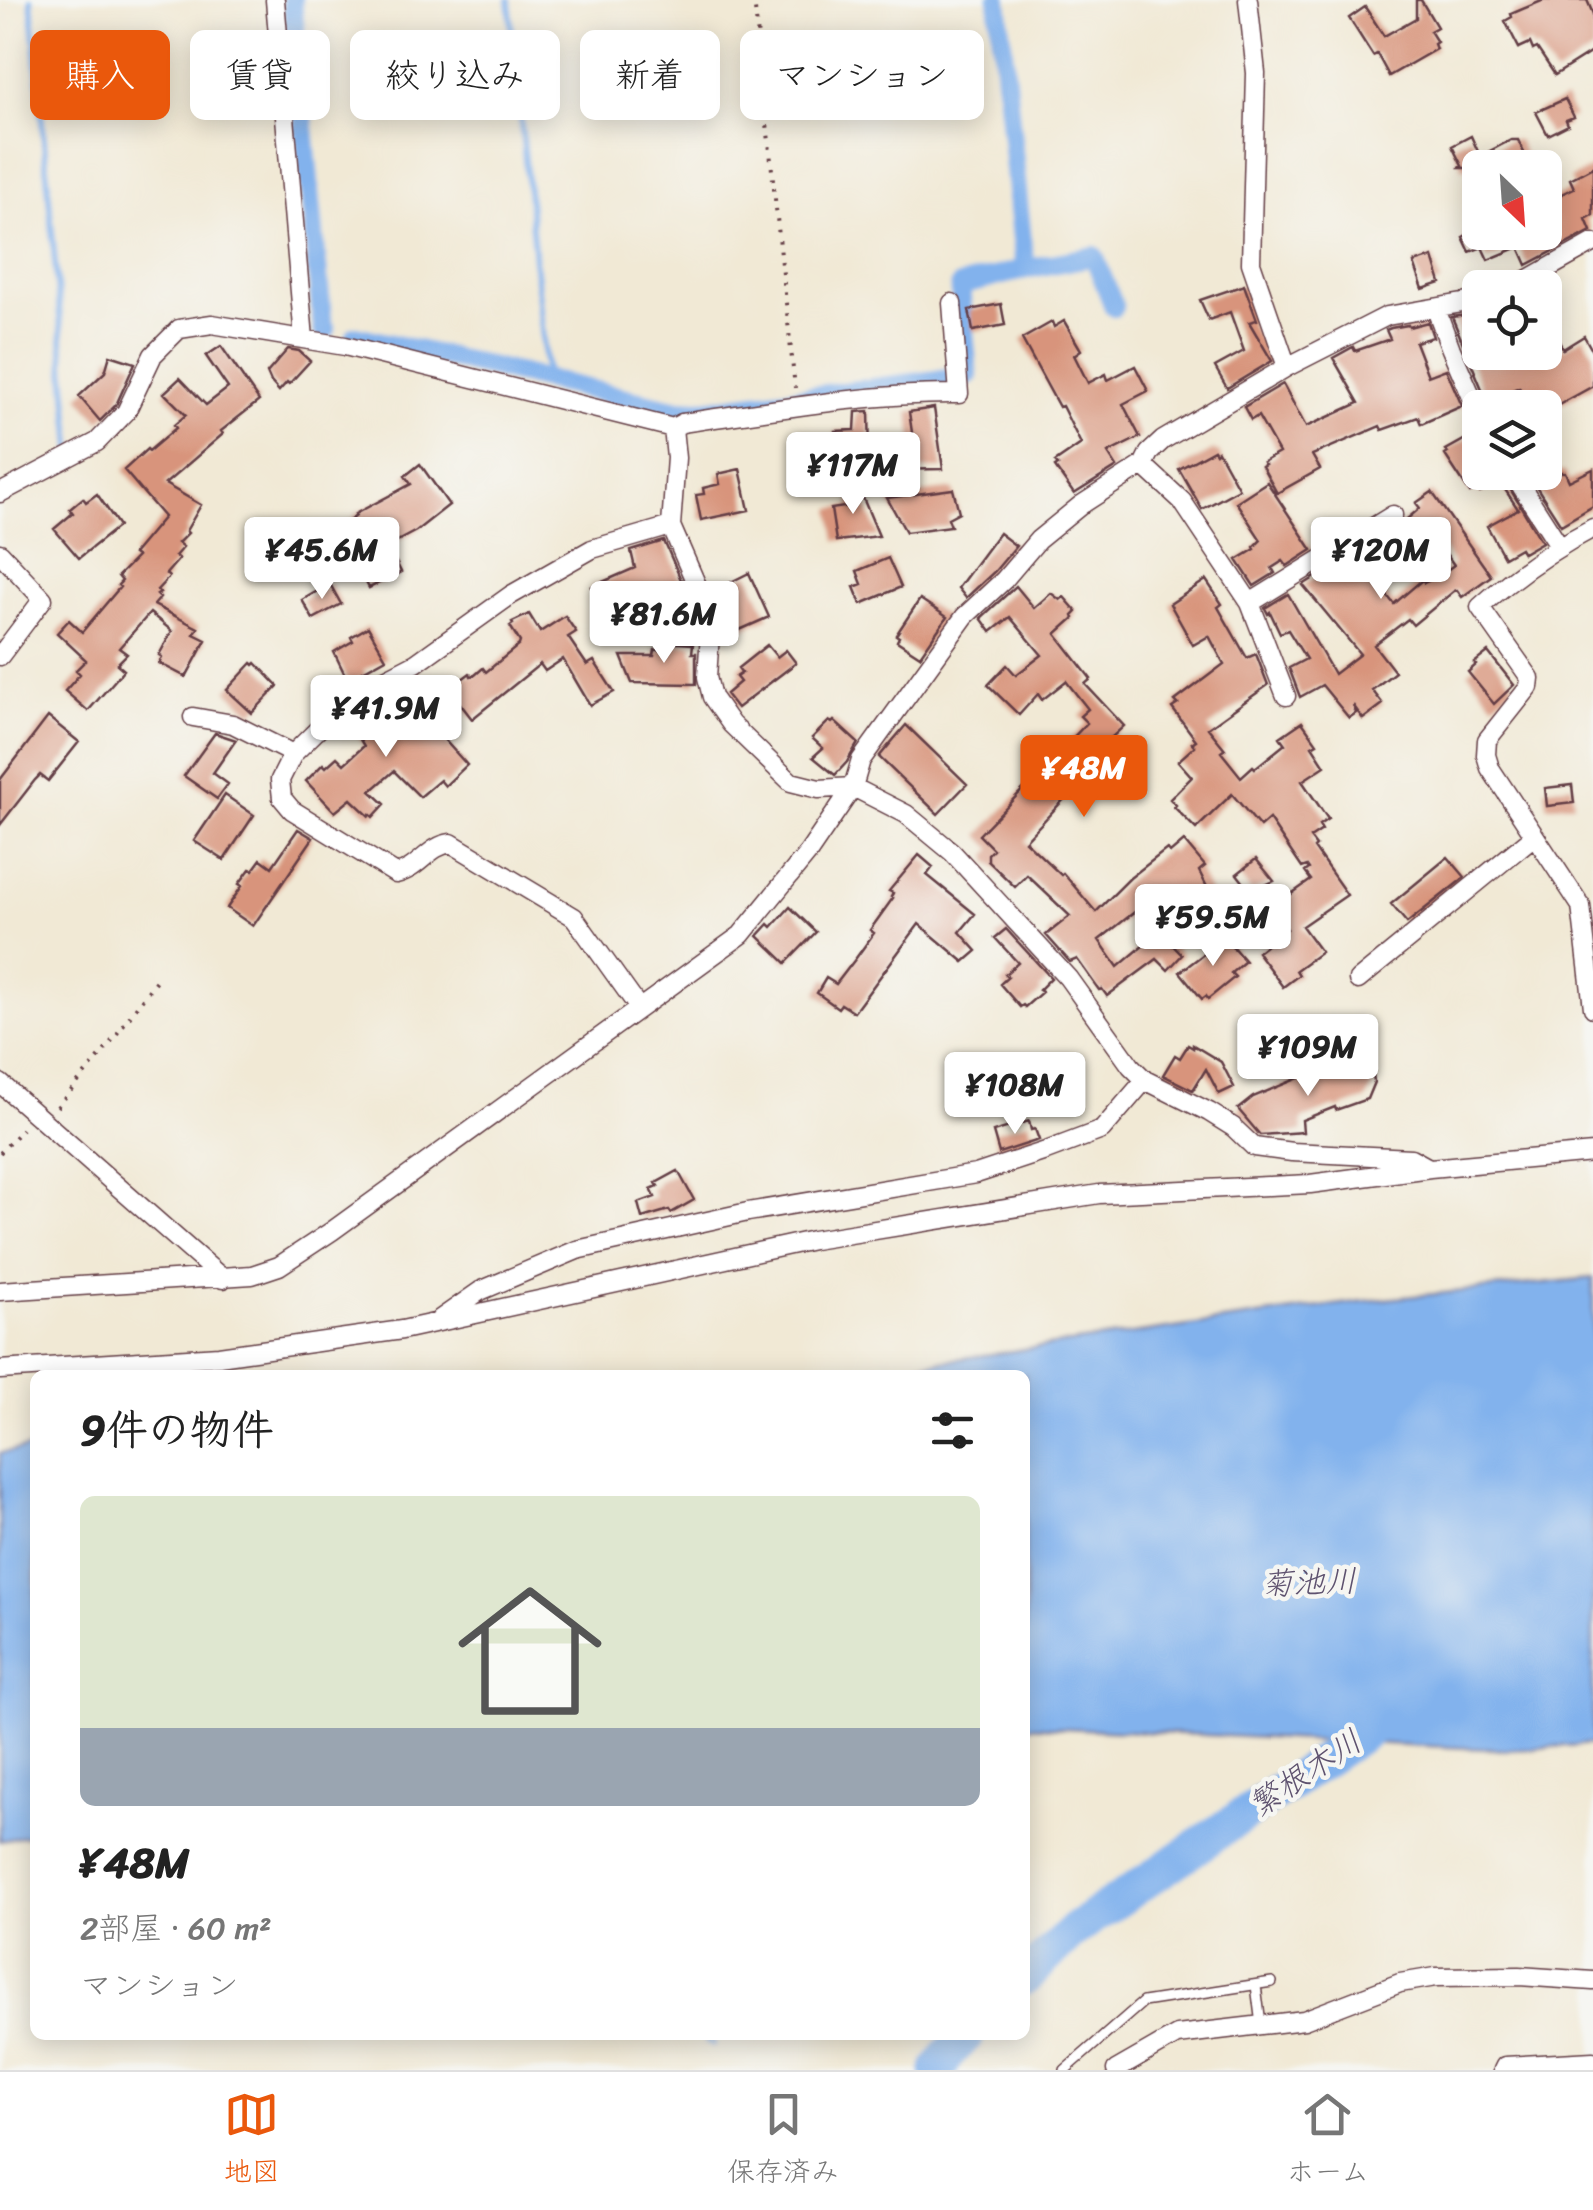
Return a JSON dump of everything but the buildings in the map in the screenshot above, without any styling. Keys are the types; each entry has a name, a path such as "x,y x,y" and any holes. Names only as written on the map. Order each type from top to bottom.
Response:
{"street":[{"path":"275,0 304,339"},
{"path":"1248,0 1256,72 1251,263 1287,367"},
{"path":"1546,270 1593,243"},
{"path":"0,493 97,442 126,412 154,355 178,329 212,324 345,346 673,428 682,422 797,406 910,394 959,394 952,303"},
{"path":"0,1290 252,1276 279,1266 332,1231 742,936 808,853 853,787 860,760 964,616 1004,580 1038,540 1081,505 1143,466 1149,453 1163,440 1287,367 1387,316 1462,303"},
{"path":"1436,308 1468,390"},
{"path":"673,428 676,458 671,526 705,604 710,634 707,677 712,697 731,724 791,782 819,789 853,787 906,814 952,852 1068,978 1145,1080 1209,1112 1254,1147 1411,1158 1430,1168"},
{"path":"1143,466 1182,501 1250,603 1286,696"},
{"path":"1523,490 1559,546"},
{"path":"1250,603 1393,515"},
{"path":"639,1008 574,917 451,843 437,845 408,872 396,874 292,810 282,798 280,780 293,754 352,696 416,663 511,596 592,549 671,526"},
{"path":"1593,528 1514,577 1480,607 1530,678 1529,687 1487,740 1486,754 1490,768 1581,906 1593,1008"},
{"path":"0,552 43,599 0,656"},
{"path":"193,716 233,724 293,754"},
{"path":"1358,980 1534,836"},
{"path":"434,1323 480,1292 577,1250 748,1212 976,1174 1046,1152 1102,1130 1145,1080"},
{"path":"0,1084 223,1279"},
{"path":"0,1370 219,1356 402,1330 812,1240 1099,1194 1310,1184 1593,1153"},
{"path":"1116,2070 1177,2036 1304,2020 1400,1983 1436,1977 1519,1976 1593,1982"},
{"path":"1502,2070 1505,2066 1593,2061"}],"lane":[{"path":"1065,2070 1143,2002 1272,1982"},
{"path":"1256,1985 1261,2025"}],"path":[{"path":"754,0 796,394"},
{"path":"0,1153 104,1053 158,976"}],"water":[{"name":"菊池川","path":"1593,1278 1593,1744 1507,1750 1030,1726 1030,1370 880,1370 1356,1302"},
{"path":"30,1448 30,1835 0,1841 0,1453"}],"waterway":[{"path":"31,0 72,449"},
{"path":"292,0 326,329"},
{"path":"509,0 547,380"},
{"path":"998,0 1025,269"},
{"path":"964,376 968,376 960,286 1094,256 1114,307"},
{"path":"356,336 674,409 701,410 954,378"},
{"name":"繁根木川","path":"1030,1973 1074,1930 1389,1716"},
{"path":"707,2040 713,2044"},
{"name":"繁根木川","path":"938,2070 962,2040"}]}
